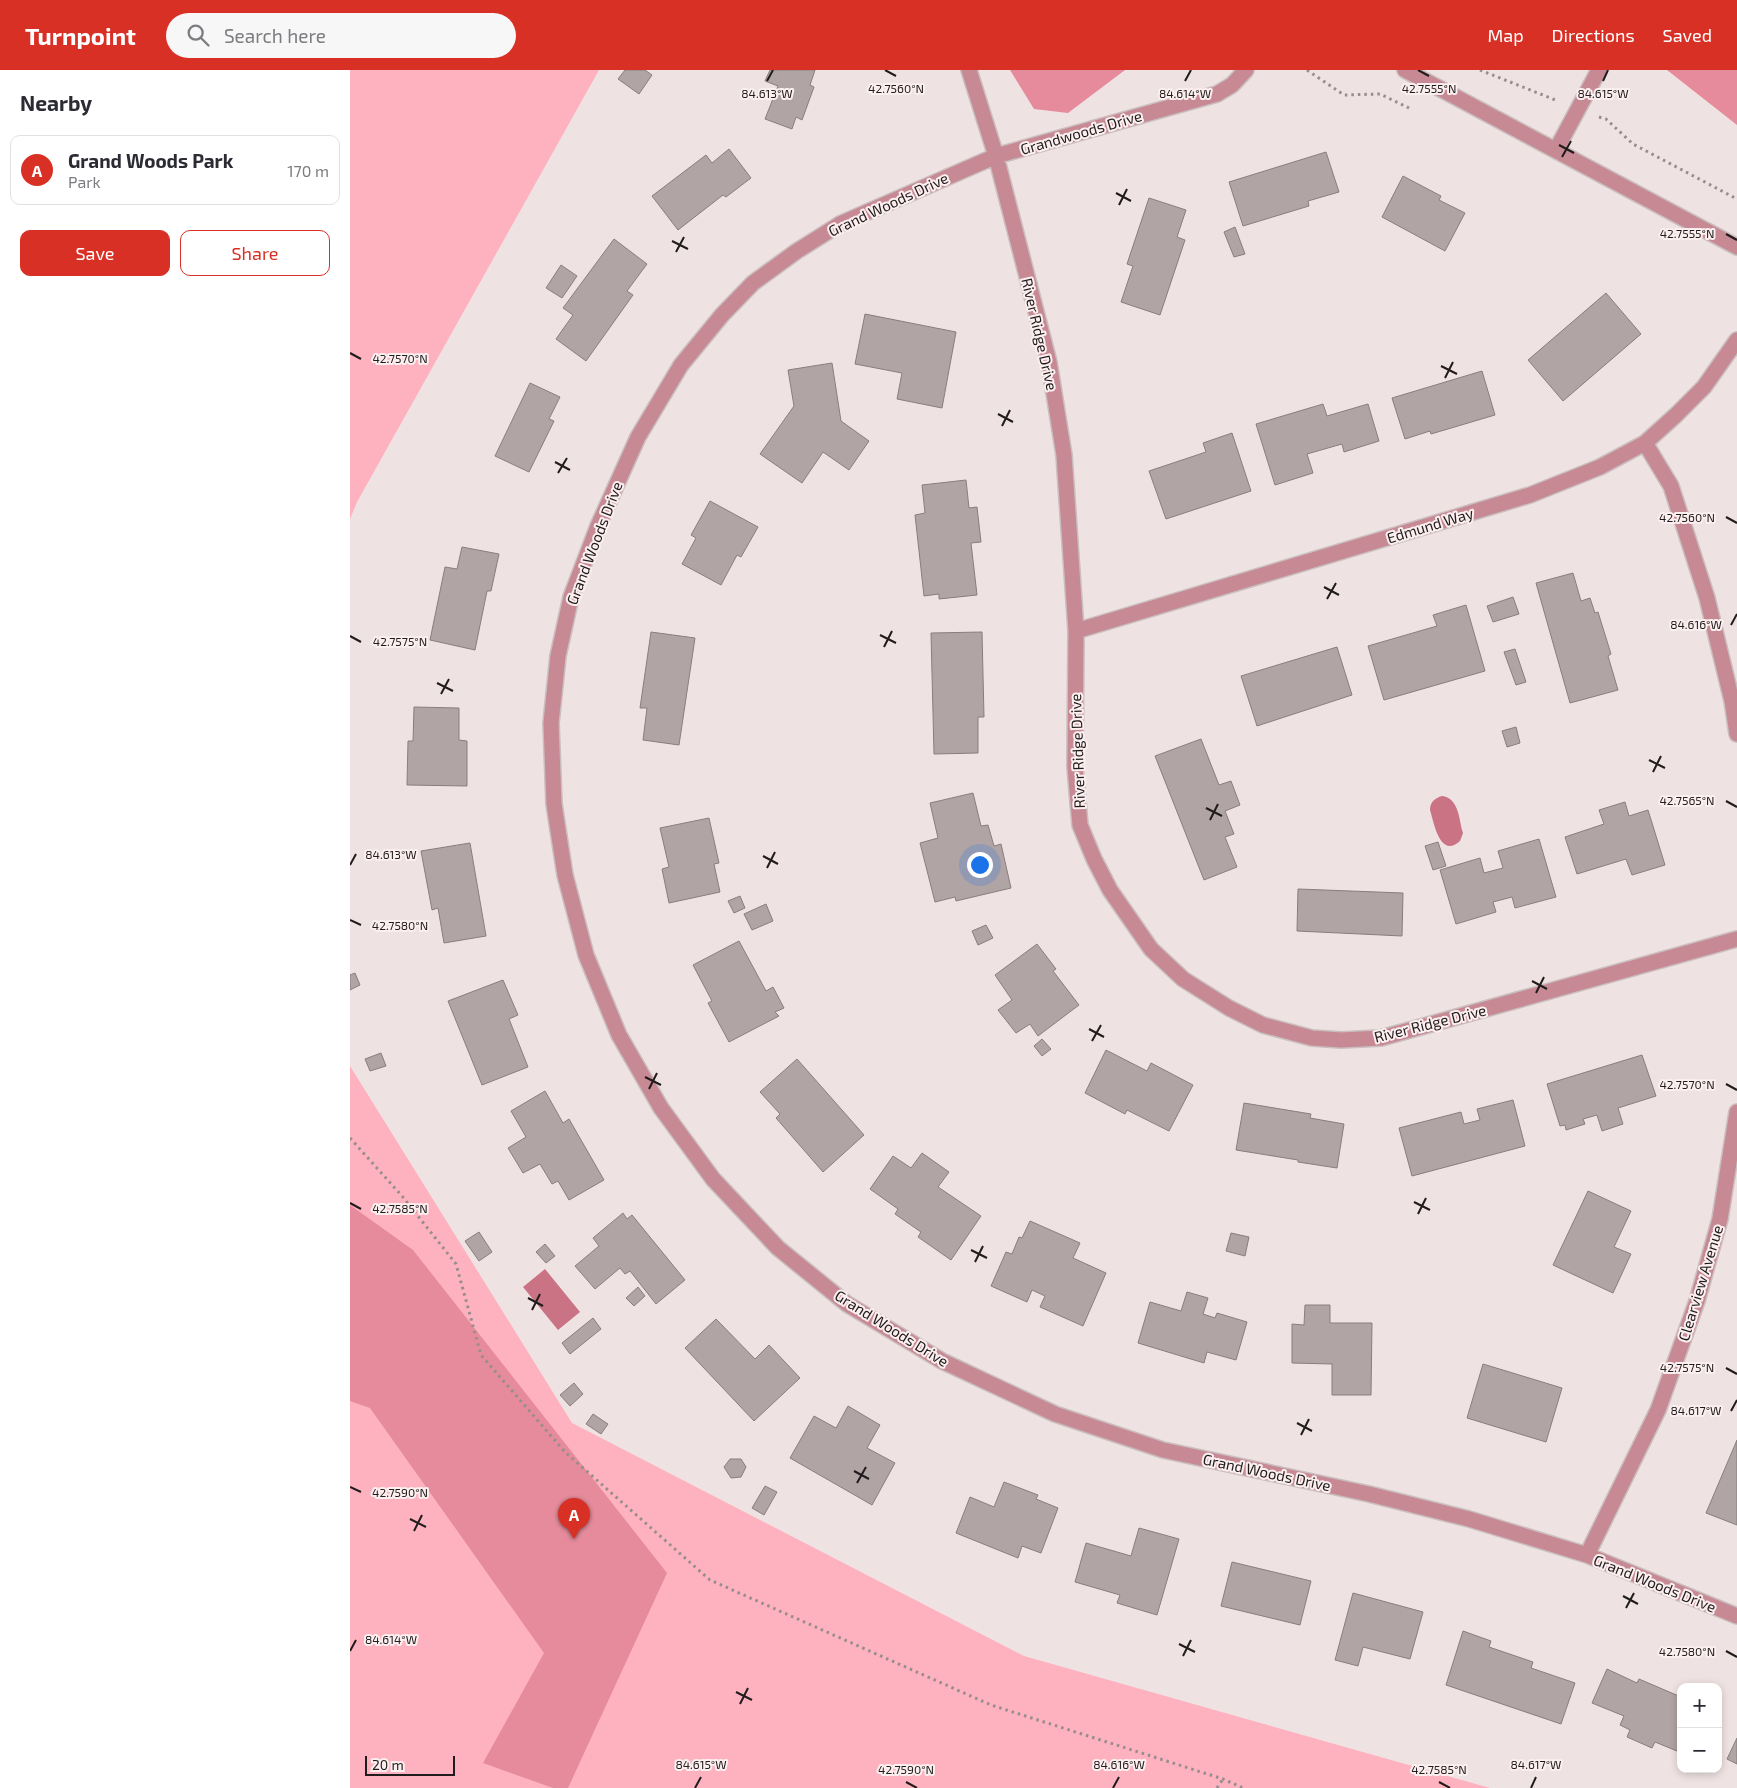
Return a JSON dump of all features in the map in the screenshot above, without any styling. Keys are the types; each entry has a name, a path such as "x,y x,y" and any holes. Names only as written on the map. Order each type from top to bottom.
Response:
{"street":[{"name":"River Ridge Drive","path":"969,70 996,156 1049,362 1064,455 1076,631 1075,767 1080,825 1094,859 1110,890 1151,949 1183,979 1229,1008 1263,1025 1312,1038 1341,1040 1382,1038 1737,938"},
{"name":"Grandwoods Drive","path":"996,156 1217,94 1232,85 1246,70"},
{"path":"1405,70 1737,247"},
{"path":"1556,150 1599,70"},
{"name":"Grand Woods Drive","path":"996,156 840,224 797,251 753,283 722,315 681,365 638,437 598,526 572,597 560,648 551,723 554,804 565,875 586,955 620,1035 661,1108 713,1179 778,1248 847,1304 942,1361 1055,1414 1163,1450 1368,1494 1469,1519 1587,1555 1737,1616"},
{"name":"Edmund Way","path":"1076,631 1530,495 1600,467 1645,443 1676,415 1704,386 1737,340"},
{"path":"1645,443 1671,486 1707,598 1732,701 1737,734"},
{"name":"Clearview Avenue","path":"1587,1555 1658,1410 1697,1302 1720,1219 1737,1112"}],"path":[{"path":"1307,70 1344,95 1380,94 1409,108"},
{"path":"1480,70 1606,119 1633,144 1737,199"},
{"path":"350,1138 402,1196 456,1264 480,1355 565,1452 710,1580 990,1705 1223,1779 1244,1788"},
{"path":"1217,1788 1223,1779"}],"shaded area":[{"path":"350,70 599,70 357,502 350,519"},
{"path":"1010,70 1125,70 1068,113 1034,109"},
{"path":"1667,70 1737,70 1737,125"},
{"path":"1442,796 1455,804 1463,833 1460,841 1447,846 1439,837 1430,810 1433,801"},
{"path":"350,1066 572,1423 1024,1656 1490,1788 350,1788"},
{"path":"350,1205 413,1250 667,1573 568,1788 553,1788 483,1763 544,1653 370,1408 350,1401"},
{"path":"545,1269 580,1312 558,1330 523,1287"}],"building":[{"path":"625,70 645,70 652,75 639,94 618,79"},
{"path":"770,70 815,70 810,85 814,87 802,120 796,117 792,129 765,119 778,86 765,81"},
{"path":"729,149 751,178 726,197 723,195 678,230 652,196 706,155 712,163"},
{"path":"1326,152 1339,192 1308,201 1309,206 1243,226 1229,182"},
{"path":"1403,176 1441,196 1439,200 1465,213 1445,251 1382,217"},
{"path":"1149,198 1186,210 1177,237 1185,240 1160,315 1121,302 1133,266 1127,264"},
{"path":"1235,227 1245,254 1234,257 1224,232"},
{"path":"614,239 647,264 627,291 633,295 586,361 556,339 573,315 563,308"},
{"path":"561,265 577,276 562,298 546,288"},
{"path":"1606,293 1641,334 1563,401 1528,360"},
{"path":"865,314 956,332 942,408 897,399 902,373 855,364"},
{"path":"832,363 841,421 869,441 849,470 823,452 802,483 760,454 794,406 788,370"},
{"path":"1482,371 1495,415 1431,434 1430,431 1405,439 1392,398"},
{"path":"530,383 560,397 549,419 554,421 529,472 495,456"},
{"path":"1323,404 1327,416 1368,404 1379,441 1344,452 1342,444 1307,454 1313,473 1275,485 1256,424"},
{"path":"1232,433 1251,491 1166,519 1149,471 1206,452 1203,443"},
{"path":"966,480 969,508 977,507 981,542 971,543 977,595 939,599 939,594 924,596 915,515 925,513 922,485"},
{"path":"710,501 758,527 741,557 737,555 721,585 682,564 696,538 691,535"},
{"path":"462,547 499,554 491,591 487,591 475,650 430,640 445,567 457,569"},
{"path":"1573,573 1581,601 1590,598 1595,613 1598,612 1611,654 1608,656 1618,690 1570,703 1536,583"},
{"path":"1513,597 1519,614 1493,622 1487,606"},
{"path":"1466,605 1485,671 1384,700 1368,646 1437,626 1433,615"},
{"path":"651,632 695,638 679,745 643,740 647,708 640,708"},
{"path":"982,632 984,717 978,717 978,753 934,754 931,633"},
{"path":"1337,647 1352,695 1257,726 1241,676"},
{"path":"1515,649 1526,682 1516,685 1504,652"},
{"path":"414,707 459,708 459,740 467,741 467,786 407,785 408,741 413,741"},
{"path":"1516,727 1520,743 1507,747 1502,731"},
{"path":"1201,739 1219,785 1231,781 1240,805 1225,811 1234,834 1225,837 1237,867 1204,880 1155,756"},
{"path":"973,793 981,826 988,825 994,846 1001,844 1011,888 956,901 955,897 935,902 920,843 938,838 930,803"},
{"path":"1625,802 1629,816 1648,810 1665,865 1632,875 1626,859 1577,874 1565,837 1604,824 1599,810"},
{"path":"709,818 719,863 714,864 720,892 669,903 662,869 669,867 660,828"},
{"path":"1539,839 1556,897 1515,908 1512,897 1493,902 1496,912 1456,924 1440,870 1480,858 1484,873 1503,868 1498,851"},
{"path":"1438,842 1446,866 1433,870 1425,846"},
{"path":"470,843 486,936 444,943 438,908 432,910 421,851"},
{"path":"1298,889 1403,893 1402,936 1297,931"},
{"path":"740,896 745,908 734,913 728,901"},
{"path":"766,904 773,921 752,930 744,914"},
{"path":"986,925 993,938 978,945 972,931"},
{"path":"739,941 766,991 773,987 784,1008 775,1012 779,1016 729,1042 708,1003 712,1001 693,965"},
{"path":"1037,944 1056,969 1053,971 1079,1005 1038,1036 1030,1024 1016,1033 998,1010 1012,1000 995,975"},
{"path":"355,973 360,985 350,990 350,975"},
{"path":"503,980 518,1015 509,1019 528,1067 482,1085 448,1001"},
{"path":"1042,1039 1051,1049 1042,1056 1034,1046"},
{"path":"1106,1050 1147,1071 1151,1063 1193,1085 1169,1131 1127,1110 1125,1114 1085,1093"},
{"path":"381,1053 386,1066 370,1071 365,1059"},
{"path":"1642,1055 1656,1096 1618,1108 1623,1124 1602,1131 1597,1115 1583,1119 1585,1124 1566,1130 1565,1125 1560,1126 1547,1084"},
{"path":"797,1059 864,1135 823,1172 776,1118 780,1114 760,1092"},
{"path":"545,1091 563,1123 569,1119 604,1180 569,1200 558,1181 552,1184 540,1164 523,1173 508,1148 526,1137 511,1111"},
{"path":"1513,1100 1525,1146 1412,1176 1399,1128 1461,1112 1464,1124 1480,1120 1477,1109"},
{"path":"1244,1103 1311,1114 1310,1118 1344,1124 1337,1168 1236,1150"},
{"path":"922,1153 949,1172 938,1187 981,1216 951,1260 918,1237 921,1232 895,1214 898,1209 870,1189 893,1156 911,1168"},
{"path":"1588,1191 1631,1211 1614,1247 1631,1254 1613,1293 1553,1265"},
{"path":"623,1213 627,1219 632,1215 685,1280 656,1304 630,1271 625,1274 620,1268 595,1289 575,1266 599,1246 593,1238"},
{"path":"1030,1221 1080,1243 1073,1258 1106,1273 1083,1326 1040,1307 1045,1296 1032,1290 1027,1302 991,1286 1006,1252 1012,1254 1019,1237 1022,1238"},
{"path":"479,1232 492,1252 479,1261 465,1241"},
{"path":"1231,1233 1249,1237 1245,1256 1226,1251"},
{"path":"545,1244 555,1256 546,1263 536,1252"},
{"path":"638,1287 645,1296 634,1306 626,1298"},
{"path":"1187,1292 1208,1298 1203,1314 1215,1318 1217,1313 1247,1322 1236,1360 1207,1352 1204,1363 1138,1343 1150,1302 1181,1311"},
{"path":"1305,1305 1330,1305 1330,1323 1372,1323 1371,1395 1332,1395 1332,1364 1292,1363 1292,1324 1304,1325"},
{"path":"593,1318 601,1329 570,1354 562,1343"},
{"path":"716,1319 755,1359 769,1345 800,1378 754,1421 685,1348"},
{"path":"1483,1364 1562,1388 1546,1442 1467,1418"},
{"path":"574,1383 583,1394 570,1406 560,1395"},
{"path":"848,1406 880,1425 867,1448 895,1463 872,1505 790,1458 814,1416 836,1428"},
{"path":"593,1414 608,1424 601,1434 586,1424"},
{"path":"1737,1440 1737,1525 1706,1513"},
{"path":"730,1459 741,1459 746,1467 741,1477 731,1478 724,1467"},
{"path":"1004,1482 1038,1495 1036,1499 1058,1508 1041,1553 1022,1546 1018,1558 956,1533 970,1497 994,1507"},
{"path":"765,1486 777,1492 764,1515 752,1508"},
{"path":"1139,1528 1179,1539 1157,1615 1117,1603 1120,1595 1075,1582 1086,1543 1131,1556"},
{"path":"1232,1562 1311,1581 1300,1625 1221,1606"},
{"path":"1353,1593 1423,1612 1410,1659 1363,1647 1358,1666 1335,1660"},
{"path":"1463,1631 1491,1641 1489,1647 1533,1662 1531,1668 1575,1683 1561,1724 1446,1685"},
{"path":"1607,1669 1637,1683 1639,1679 1677,1695 1677,1751 1655,1742 1652,1748 1627,1737 1630,1730 1620,1725 1624,1716 1592,1703"},
{"path":"1737,1738 1737,1764 1727,1759"}],"place":[{"name":"Grand Woods Park","path":"574,1539"}]}
